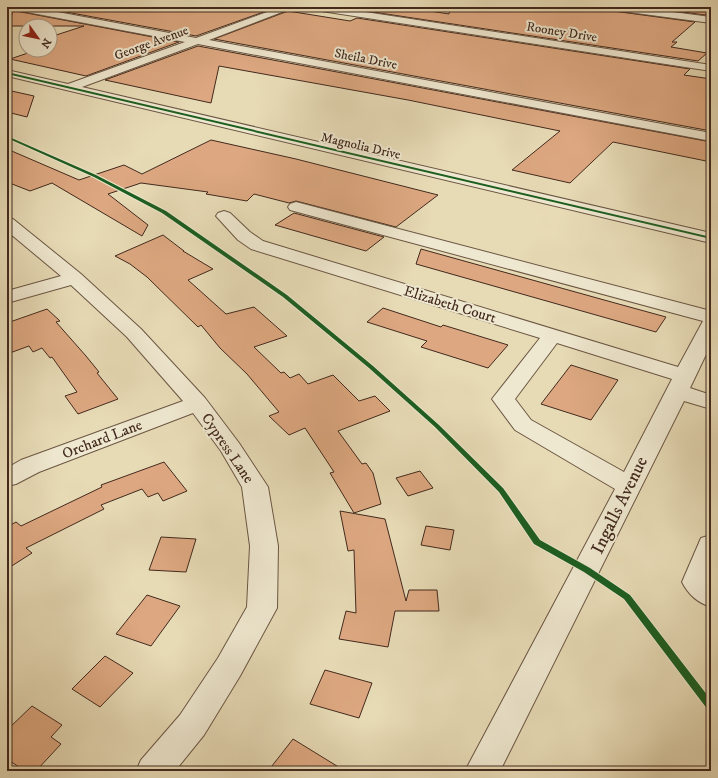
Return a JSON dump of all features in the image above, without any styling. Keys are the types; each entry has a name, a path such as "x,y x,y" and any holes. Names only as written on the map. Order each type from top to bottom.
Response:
{"street":[{"name":"Sheila Drive","path":"16,7 711,137"},
{"name":"George Avenue","path":"68,88 290,7"},
{"name":"Rooney Drive","path":"315,7 711,68"},
{"path":"613,7 630,8 711,20"},
{"path":"687,17 698,7"},
{"name":"Magnolia Drive","path":"7,74 711,238"},
{"path":"296,207 711,317"},
{"name":"Elizabeth Court","path":"224,216 244,236 257,245 552,336 680,384 711,402"},
{"name":"Cypress Lane","path":"7,223 75,278 134,333 197,403 231,448 255,487 264,546 262,608 229,667 192,725 154,771"},
{"path":"7,297 75,278"},
{"name":"Ingalls Avenue","path":"482,771 587,570 711,324"},
{"path":"552,336 503,399 523,425 628,486"},
{"name":"Orchard Lane","path":"7,478 30,466 197,403"},
{"path":"711,545 696,582 711,596"}],"building":[{"path":"39,7 261,7 272,9 196,36"},
{"path":"384,7 405,7 449,14 450,7 607,7 613,11 695,22 672,42 677,42 671,47 707,53 698,61 373,12"},
{"path":"646,7 711,7 711,9 705,15"},
{"path":"12,10 54,18 18,18 18,26 11,26"},
{"path":"288,11 350,21 357,18 690,69 684,75 711,79 711,131 214,39"},
{"path":"58,19 179,42 86,76 10,59 18,56 18,58 58,58 58,34 84,26 58,26"},
{"path":"198,46 711,142 711,162 613,142 570,183 512,170 560,131 408,100 219,66 211,103 105,80"},
{"path":"7,90 34,96 27,117 7,112"},
{"path":"211,140 296,159 438,195 396,227 296,201 289,203 254,194 247,201 206,194 208,192 141,183 108,194 148,225 142,236 52,183 30,191 7,182 7,149 79,180 124,165 142,174"},
{"path":"294,213 384,237 366,251 275,225"},
{"path":"163,235 183,251 213,269 188,280 226,314 254,307 287,336 254,347 281,373 284,372 290,378 299,374 308,384 333,375 359,401 375,396 390,411 338,431 362,464 366,463 373,473 381,504 354,513 330,473 334,472 305,428 289,435 269,416 279,412 247,374 220,348 201,325 198,327 147,277 130,264 115,256"},
{"path":"421,249 666,317 656,332 416,264"},
{"path":"383,308 441,327 443,325 508,345 488,368 421,347 427,341 367,322"},
{"path":"47,309 60,321 56,322 99,372 97,373 118,399 78,414 65,396 77,392 52,357 50,358 42,348 33,352 29,346 7,354 7,323"},
{"path":"571,365 618,380 591,420 541,404"},
{"path":"164,462 187,491 163,501 158,493 148,497 142,489 101,505 104,509 26,548 32,553 7,569 7,527 16,522 21,526 102,487 101,485"},
{"path":"420,471 433,488 408,496 396,478"},
{"path":"340,511 385,519 406,601 409,590 437,590 439,611 395,611 388,647 339,639 346,611 356,613 354,550 348,551"},
{"path":"426,526 454,530 450,550 421,545"},
{"path":"161,537 196,539 186,572 149,570"},
{"path":"147,595 180,606 151,646 116,634"},
{"path":"105,656 133,673 100,707 72,689"},
{"path":"325,670 372,683 359,718 310,704"},
{"path":"32,706 62,725 51,737 61,744 36,771 25,771 7,759 7,730"},
{"path":"293,739 345,771 268,771"}],"cycle path":[{"path":"7,73 711,238"},
{"path":"7,137 95,176 164,212 285,296 371,367 437,426 501,490 537,542 587,570 627,597 711,707"}]}
